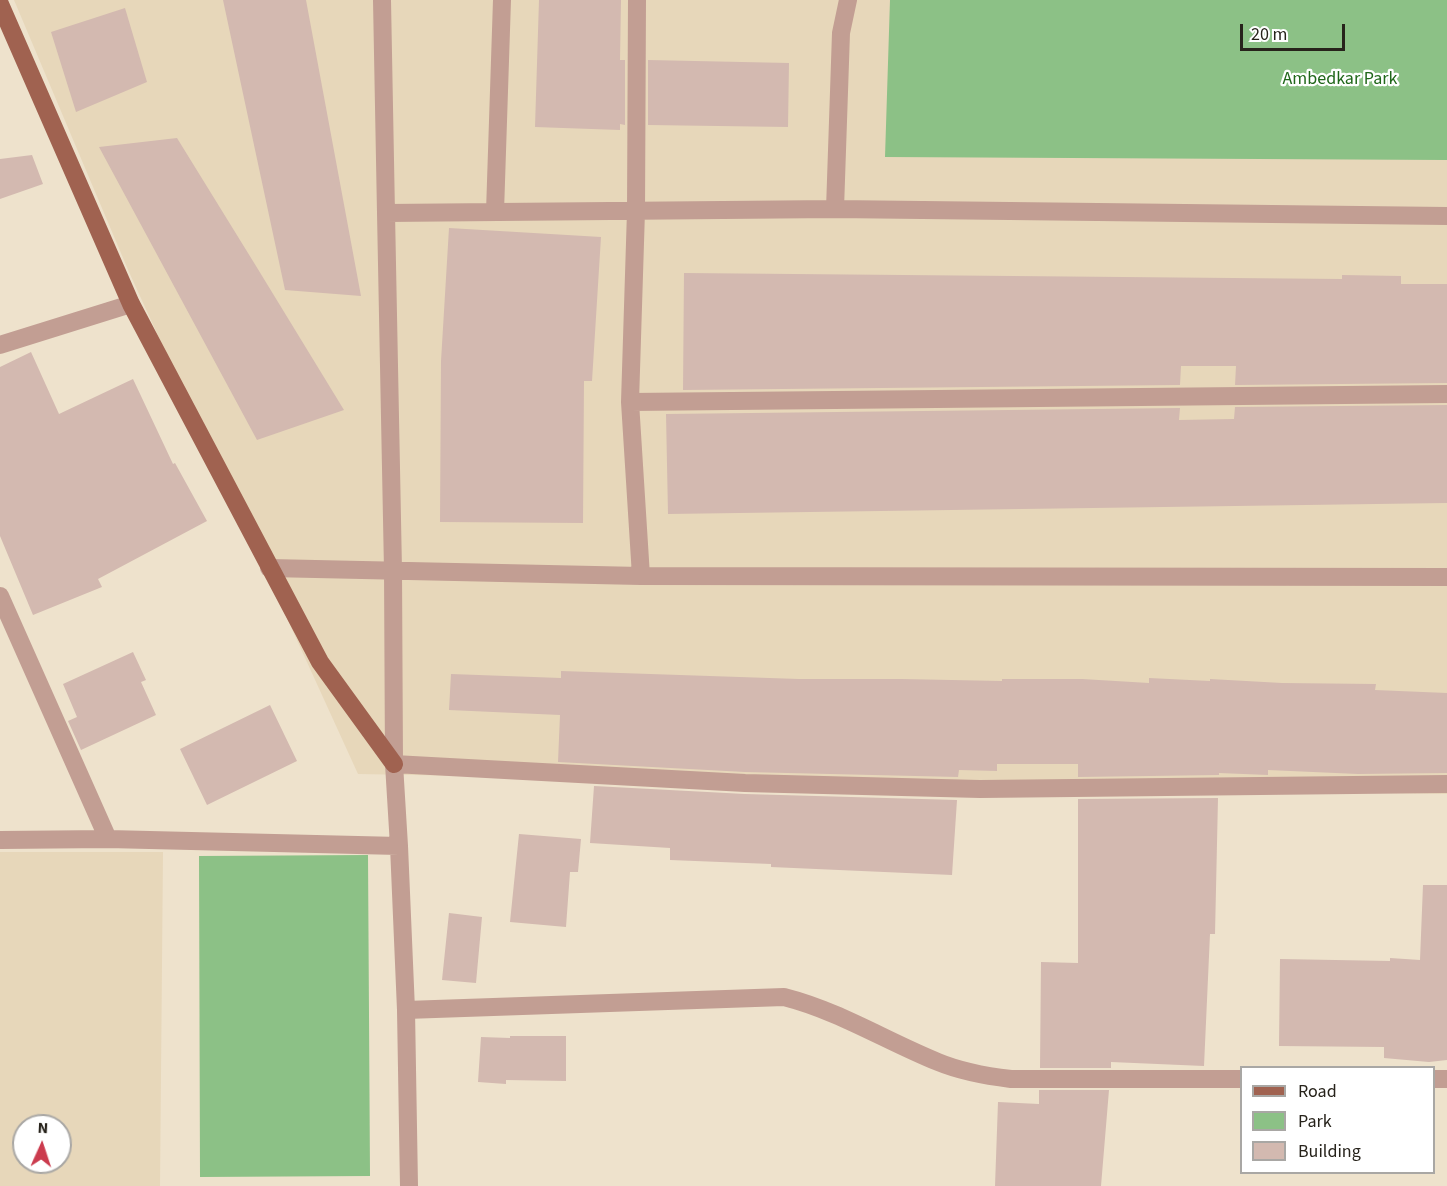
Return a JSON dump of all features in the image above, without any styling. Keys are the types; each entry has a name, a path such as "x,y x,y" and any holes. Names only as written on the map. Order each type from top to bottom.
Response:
{"main road":[{"path":"0,3 131,304 320,662 394,764"}],"street":[{"path":"382,0 393,570 394,764 406,1010 409,1186"},
{"path":"495,212 502,0"},
{"path":"637,0 636,211 630,402 641,576"},
{"path":"835,209 841,33 848,0"},
{"path":"386,213 835,209 1447,216"},
{"path":"0,345 131,304"},
{"path":"630,402 1447,394"},
{"path":"269,568 641,576 1447,576"},
{"path":"1,602 108,839"},
{"path":"394,764 745,783 968,788 1447,784"},
{"path":"0,840 108,839 399,846"},
{"path":"406,1010 784,997 832,1012 939,1063 976,1074 1011,1079 1240,1079"}],"shaded area":[{"path":"14,0 1447,0 1447,794 358,774 129,272"},
{"path":"0,852 163,852 160,1186 0,1186"}],"green space":[{"name":"Ambedkar Park","path":"890,0 1447,0 1447,160 885,157"},
{"path":"368,855 370,1176 200,1177 199,856"}],"building":[{"path":"223,0 306,0 361,296 285,290"},
{"path":"539,0 621,0 620,60 625,60 625,125 620,124 620,130 535,127"},
{"path":"125,8 147,82 76,112 51,32"},
{"path":"648,60 789,63 788,127 648,125"},
{"path":"177,138 344,410 257,440 99,147"},
{"path":"32,155 43,184 0,199 0,159"},
{"path":"449,228 601,237 592,381 584,381 583,523 440,522 441,361"},
{"path":"684,273 1342,279 1342,275 1401,276 1401,284 1447,284 1447,383 1235,385 1236,366 1181,366 1180,385 683,390"},
{"path":"31,352 59,414 133,379 173,464 175,463 207,521 98,579 102,587 33,615 0,536 0,367"},
{"path":"1447,405 1447,503 668,514 666,414 1180,408 1179,420 1234,419 1235,407"},
{"path":"133,652 146,680 141,682 156,715 81,750 68,721 77,717 63,684"},
{"path":"561,671 799,679 1002,681 1002,679 1082,679 1149,683 1149,678 1376,684 1375,690 1447,693 1447,773 1358,774 1268,770 1268,775 1219,773 1219,775 1078,777 1078,764 997,764 997,771 959,770 958,777 745,772 558,762 560,715 449,710 451,674 561,678"},
{"path":"270,705 297,761 207,805 180,749"},
{"path":"594,786 745,794 957,800 952,875 670,860 670,848 590,843"},
{"path":"1218,798 1215,934 1210,934 1204,1066 1111,1062 1111,1068 1040,1068 1041,962 1078,963 1078,799"},
{"path":"519,834 581,839 578,872 570,872 566,927 510,922"},
{"path":"1423,885 1447,885 1447,1060 1429,1062 1384,1058 1384,1047 1279,1046 1280,959 1420,960"},
{"path":"449,913 482,917 476,983 442,980"},
{"path":"510,1036 566,1036 566,1081 506,1080 506,1084 478,1082 481,1037 510,1038"},
{"path":"1039,1090 1109,1090 1101,1186 995,1186 998,1102 1039,1104"}]}
